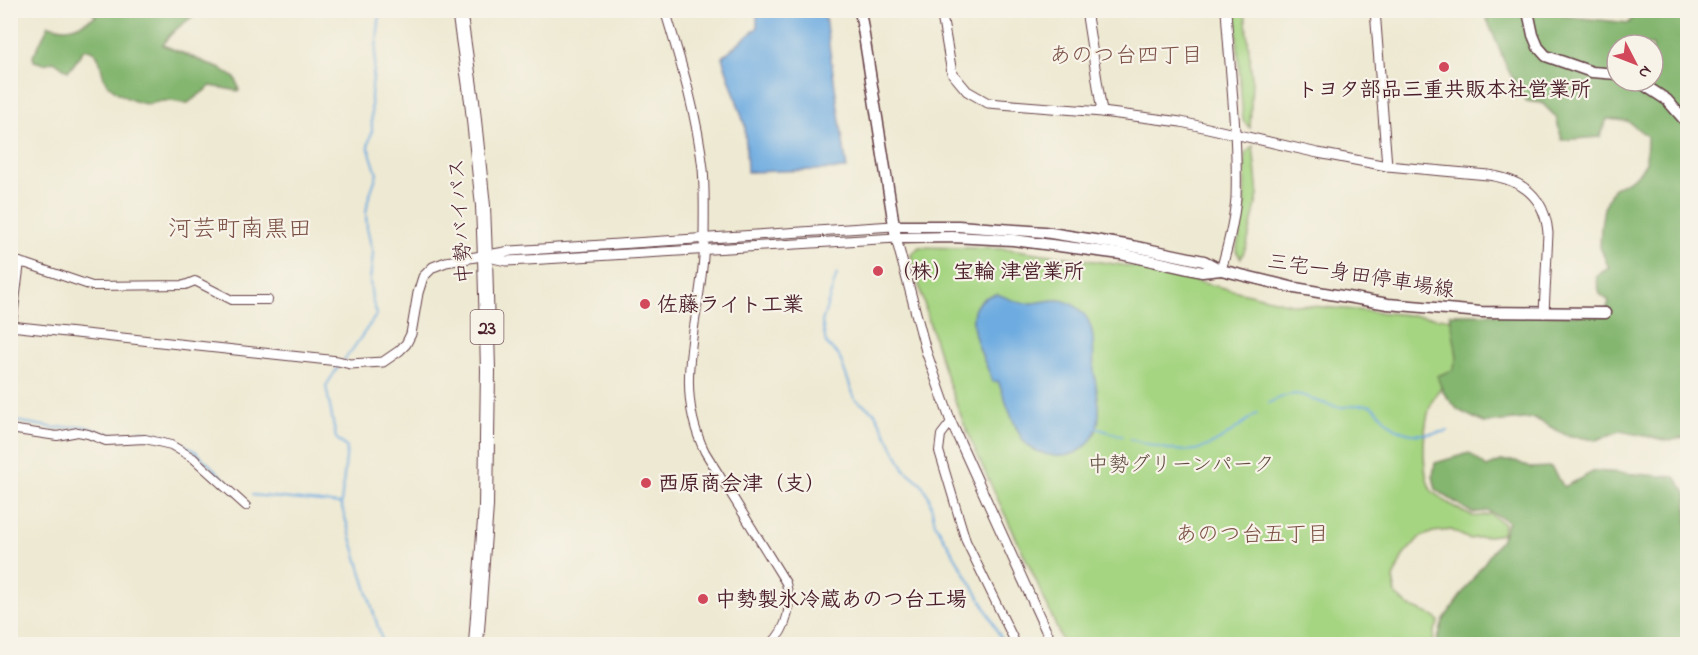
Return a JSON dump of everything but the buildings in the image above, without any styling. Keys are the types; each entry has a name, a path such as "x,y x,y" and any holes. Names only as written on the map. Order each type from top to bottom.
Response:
{"highway":[{"name":"中勢バイパス","path":"459,10 472,101 483,206 485,257 488,370 486,506 476,645"}],"main road":[{"path":"860,10 896,238"},
{"path":"1526,10 1538,47 1546,56 1592,72 1605,73"},
{"path":"1656,93 1673,105 1688,124"},
{"name":"三宅一身田停車場線","path":"893,226 958,226 1044,232 1132,246 1204,261 1221,270 1295,288 1388,304 1481,312 1605,313"},
{"name":"三宅一身田停車場線","path":"896,238 952,237 1024,241 1121,254 1202,272 1221,270"}],"street":[{"path":"665,10 687,83 703,171 703,273 688,373 691,406 696,430 705,452 786,583 789,599 788,612 784,627 774,643"},
{"path":"941,10 952,72 961,86 978,99 994,105 1102,112 1181,122 1387,166 1499,177 1516,182 1530,192 1542,209 1547,227 1544,312"},
{"path":"1086,10 1102,112"},
{"path":"1221,270 1230,237 1236,199 1226,10"},
{"path":"1376,10 1387,166"},
{"path":"704,244 893,226"},
{"path":"11,326 338,360 350,364 375,363 390,358 406,344 414,324 420,284 427,272 440,264 512,251 896,238 926,351 951,422 1052,645"},
{"path":"10,261 20,262 92,286 186,285 195,281 232,300 268,300"},
{"path":"10,340 20,262"},
{"path":"951,422 940,435 939,451 966,541 1016,645"},
{"path":"10,429 57,436 78,432 106,441 144,439 171,445 186,453 246,506"}],"green space":[{"path":"91,11 199,11 174,31 163,45 223,70 236,79 239,91 211,86 188,103 160,101 146,104 125,97 108,85 96,53 91,50 85,49 68,71 54,61 44,64 34,61 33,56 49,25 68,28 79,25 96,16"},
{"path":"1235,11 1245,11 1252,79 1250,128 1243,121"},
{"path":"1485,11 1563,11 1563,16 1629,23 1637,11 1687,11 1687,436 1670,441 1620,431 1596,440 1566,435 1534,418 1484,423 1458,410 1443,392 1437,376 1453,370 1457,357 1450,314 1605,315 1609,301 1600,294 1596,276 1609,268 1600,247 1604,208 1613,189 1637,175 1646,163 1647,136 1627,121 1607,119 1600,137 1562,140 1556,117 1542,103 1526,101 1507,68"},
{"path":"1253,146 1258,195 1247,245 1241,258 1236,251 1244,216 1245,154"},
{"name":"中勢グリーンパーク","path":"919,247 1009,249 1136,267 1291,304 1462,320 1464,374 1440,389 1429,409 1424,437 1427,478 1432,491 1456,508 1472,516 1490,514 1504,524 1502,534 1469,539 1451,530 1433,532 1419,538 1403,556 1393,578 1396,595 1409,606 1436,617 1439,622 1434,632 1433,644 1063,644 954,399 911,255"},
{"path":"1469,453 1487,467 1501,461 1516,461 1530,468 1551,467 1564,487 1595,471 1675,477 1687,494 1687,644 1436,644 1444,619 1502,538 1508,521 1488,511 1472,513 1436,490 1433,476 1435,463"}],"water":[{"path":"757,11 824,11 847,169 747,172 745,126 722,57 757,28"},
{"path":"997,294 1023,303 1065,301 1080,310 1090,323 1099,421 1093,438 1081,450 1065,456 1046,454 1029,446 1020,435 998,381 993,382 974,331 973,318 976,307 983,299"}],"waterway":[{"path":"344,360 377,314 372,300 370,280 373,254 366,214 377,174 368,146 372,131 371,96 379,10"},
{"path":"837,274 822,322 826,343 839,356 855,399 875,413 905,470 921,483 929,497 935,523 985,607 1004,644"},
{"path":"340,364 326,386 336,438 347,448 341,504 383,644"},
{"path":"1269,403 1281,397 1298,394 1339,407 1371,406 1395,428 1409,434 1448,431"},
{"path":"1130,439 1171,450 1198,449 1211,445 1257,413"},
{"path":"10,420 55,428 83,426 104,433 124,435 140,431 167,436 194,450 240,494"},
{"path":"1096,428 1122,436"},
{"path":"252,495 341,504"}],"place":[{"name":"トヨタ部品三重共販本社営業所","path":"1444,67"},
{"name":"（株）宝輪 津営業所","path":"878,271"},
{"name":"佐藤ライト工業","path":"645,304"},
{"name":"西原商会津（支）","path":"646,483"},
{"name":"中勢製氷冷蔵あのつ台工場","path":"703,599"}],"district":[{"name":"あのつ台四丁目","path":"1126,54"},
{"name":"河芸町南黒田","path":"240,228"},
{"name":"あのつ台五丁目","path":"1252,533"}]}
